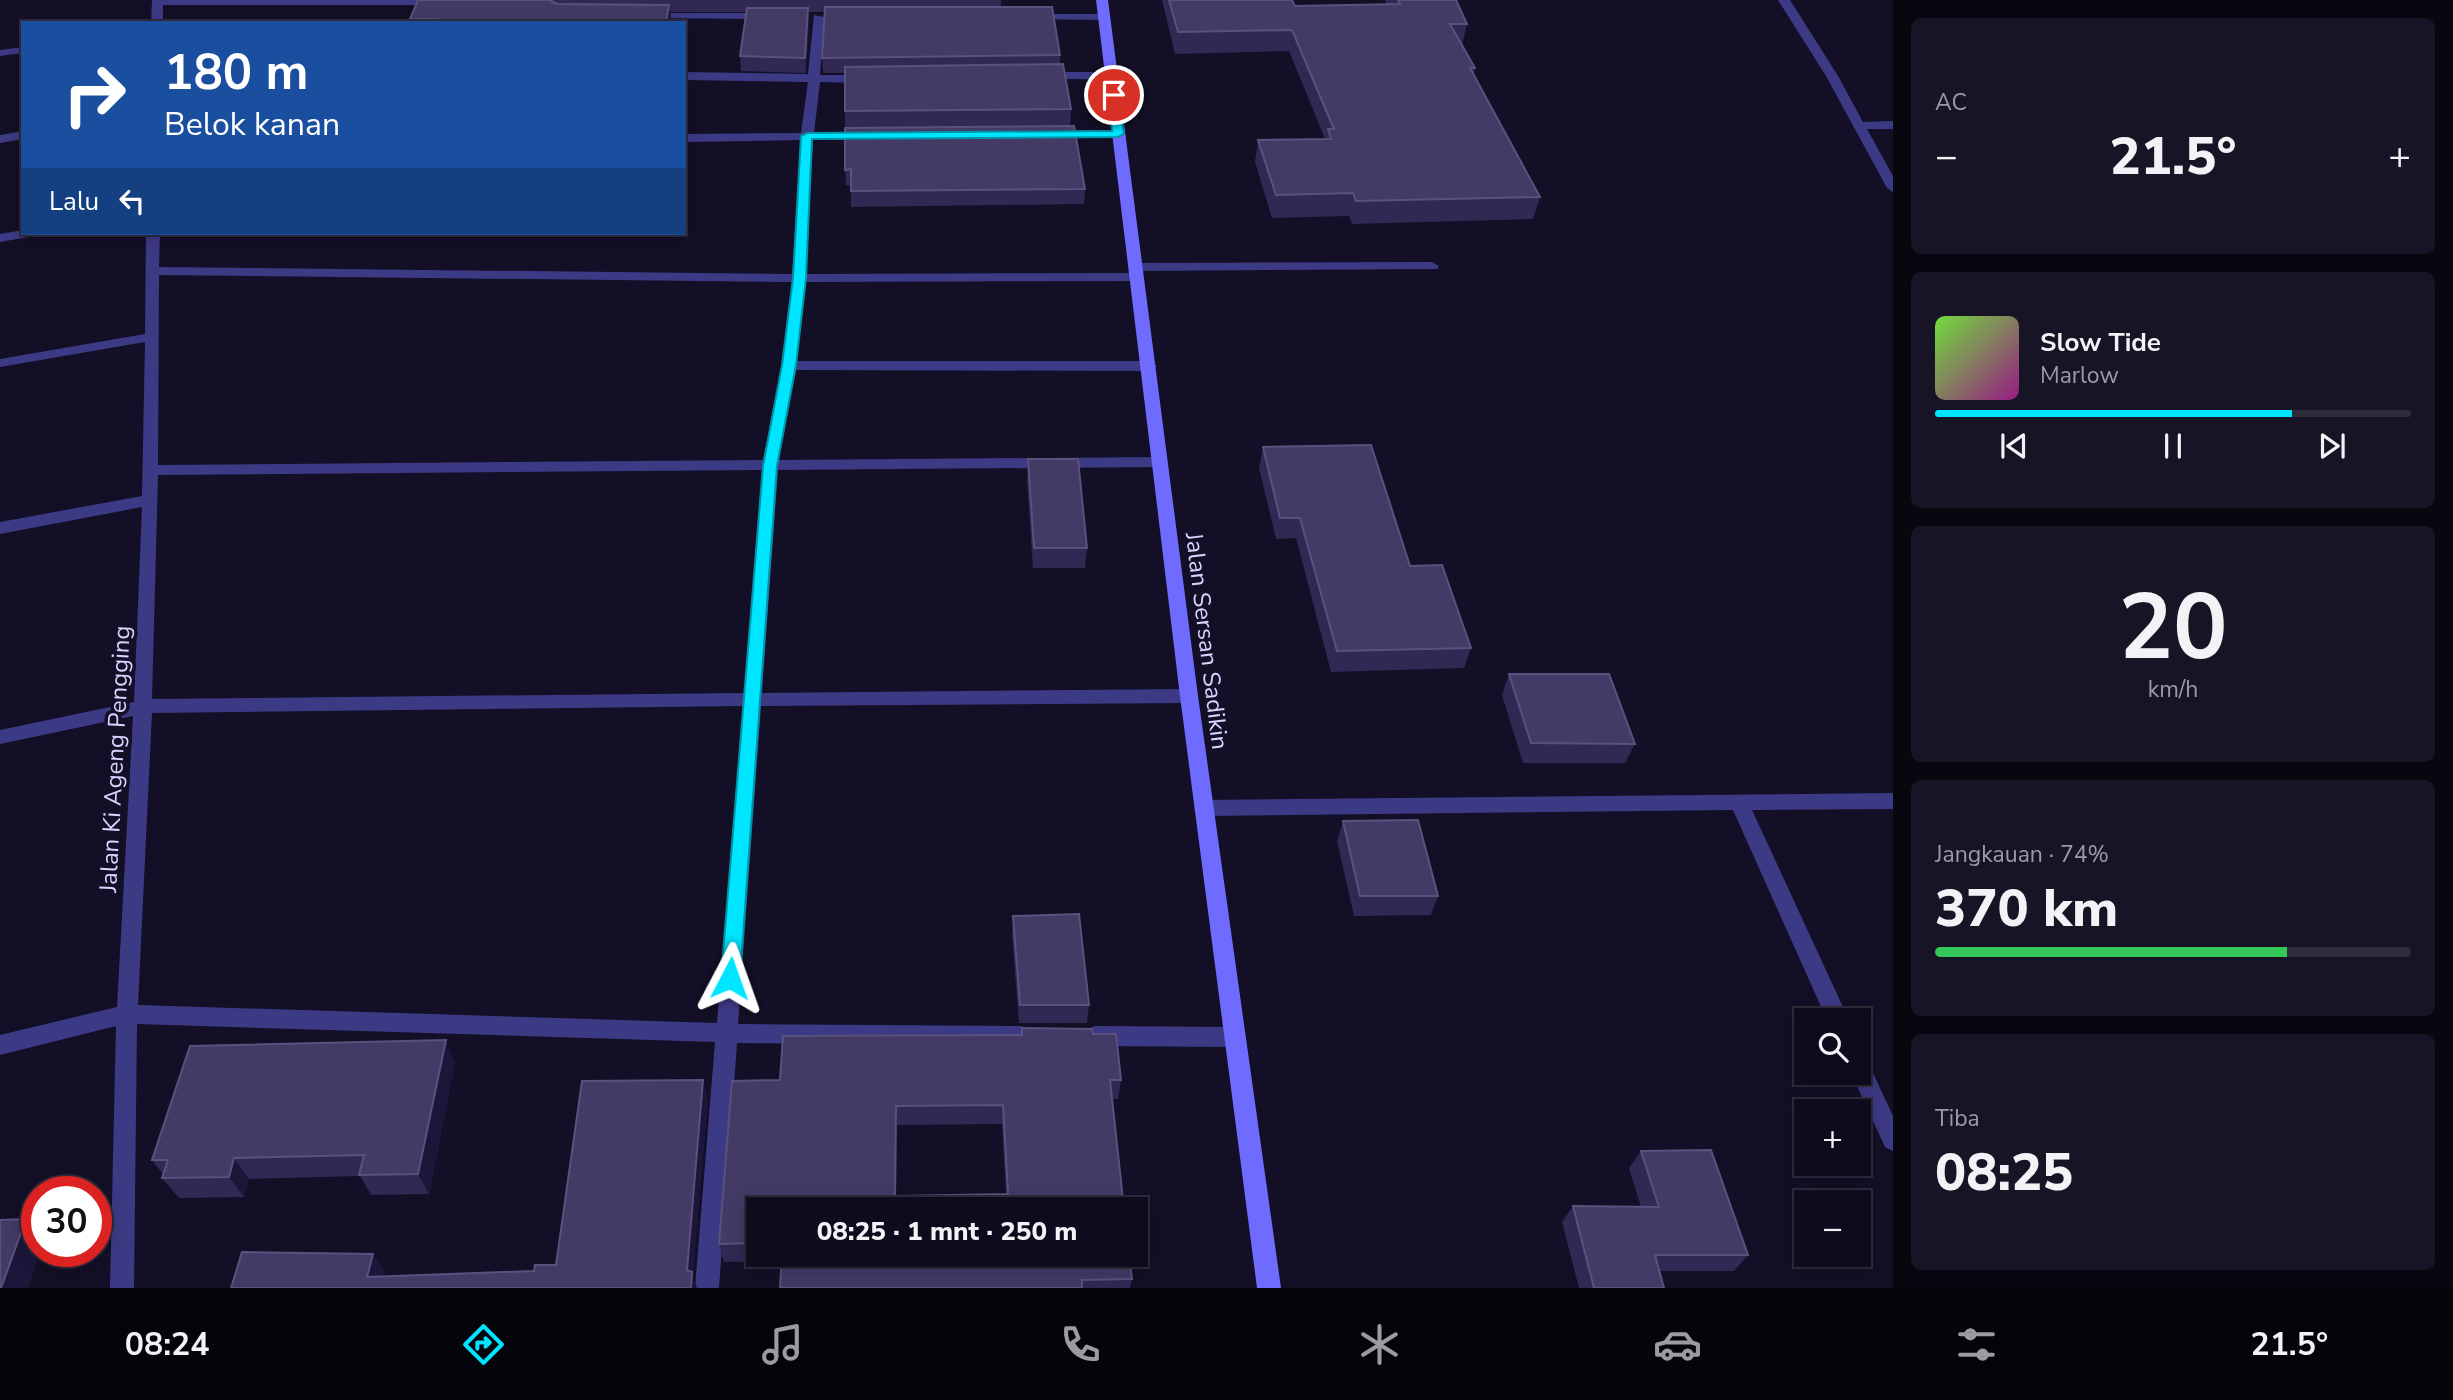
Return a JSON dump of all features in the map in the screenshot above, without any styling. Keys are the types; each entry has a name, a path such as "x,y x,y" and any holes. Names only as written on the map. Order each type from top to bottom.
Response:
{"main road":[{"name":"Jalan Sersan Sadikin","path":"1103,9 1150,366 1189,696 1269,1288"}],"street":[{"path":"1784,0 1832,76 1893,188"},
{"path":"157,21 158,1 450,2"},
{"path":"1021,17 1103,9"},
{"path":"642,16 777,16"},
{"path":"804,16 832,17"},
{"path":"707,1288 770,466 789,365 799,278 807,136 818,17"},
{"path":"0,53 21,50"},
{"path":"686,76 814,80 883,78"},
{"path":"1032,76 1111,76"},
{"path":"1859,125 1893,125"},
{"path":"1037,135 1118,134"},
{"path":"0,139 21,135"},
{"path":"686,138 888,135"},
{"path":"0,237 21,234"},
{"name":"Jalan Ki Ageng Pengging","path":"122,1288 127,1014 143,707 151,470 150,337 153,235"},
{"path":"152,271 799,278 1432,266"},
{"path":"0,363 150,337"},
{"path":"789,365 1150,366"},
{"path":"151,470 1160,462"},
{"path":"0,528 150,500"},
{"path":"0,737 143,707 177,704 752,702 1189,696"},
{"path":"1204,808 1893,801"},
{"path":"1739,803 1833,1008"},
{"path":"0,1045 127,1014 726,1033 1043,1036"},
{"path":"1070,1036 1236,1037"},
{"path":"1867,1085 1893,1140"}],"building":[{"path":"418,0 552,0 558,4 669,5 666,21 410,19"},
{"path":"1169,0 1292,0 1295,6 1400,4 1398,0 1456,0 1467,24 1450,24 1475,68 1470,68 1540,197 1356,201 1353,193 1276,195 1258,140 1331,139 1328,129 1334,129 1292,30 1178,32"},
{"path":"825,7 1052,7 1060,55 822,58"},
{"path":"747,8 808,8 805,58 740,56"},
{"path":"1063,64 1071,109 845,111 845,67"},
{"path":"1074,126 1085,189 851,191 851,169 845,170 845,128"},
{"path":"1371,445 1410,566 1442,565 1471,648 1337,651 1300,518 1280,518 1263,447"},
{"path":"1028,459 1078,459 1087,548 1034,548"},
{"path":"1509,674 1609,674 1635,744 1531,743"},
{"path":"1418,820 1438,896 1360,896 1343,821"},
{"path":"1079,914 1089,1005 1020,1005 1013,916"},
{"path":"1022,1028 1092,1029 1093,1034 1116,1034 1121,1080 1110,1080 1123,1197 746,1197 746,1243 719,1244 732,1081 780,1080 783,1036 1022,1035","holes":["1003,1105 1008,1194 895,1196 896,1106"]},
{"path":"446,1040 418,1174 359,1175 364,1155 234,1158 229,1177 162,1178 168,1160 152,1160 190,1046"},
{"path":"703,1080 687,1270 692,1272 691,1288 231,1288 242,1252 373,1254 367,1277 534,1271 535,1265 556,1265 582,1081"},
{"path":"1711,1150 1748,1255 1655,1255 1664,1288 1594,1288 1573,1206 1659,1207 1641,1151"},
{"path":"21,1219 21,1233 1,1288 0,1288 0,1220"},
{"path":"781,1267 1130,1267 1132,1279 1082,1280 1082,1288 780,1288"}],"route":[{"path":"730,978 770,466 789,365 799,278 807,136 1118,134 1114,95"}]}
